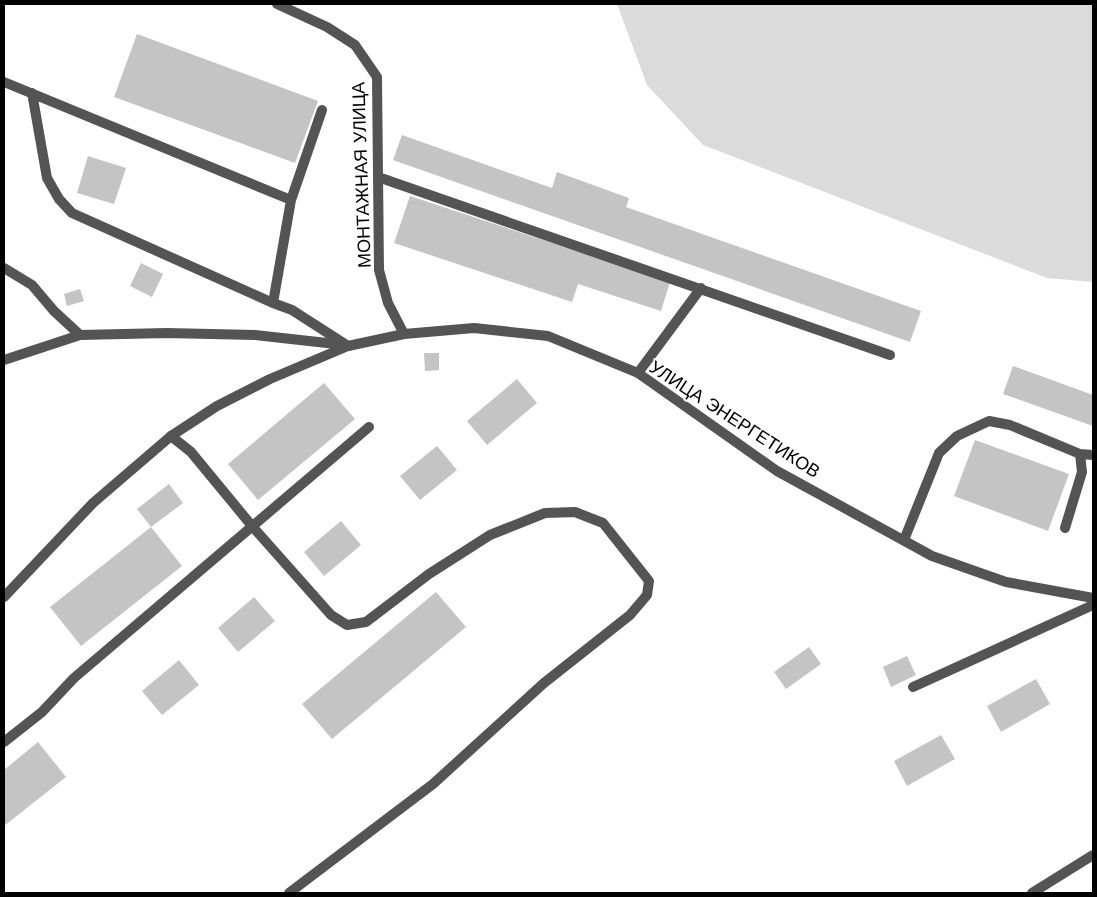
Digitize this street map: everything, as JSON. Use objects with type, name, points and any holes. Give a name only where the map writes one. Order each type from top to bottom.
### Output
[{"type":"street","name":"МОНТАЖНАЯ УЛИЦА","points":[[277,4],[327,27],[355,46],[376,77],[379,270],[388,303],[404,334]]},
{"type":"street","points":[[4,82],[291,200]]},
{"type":"street","points":[[32,93],[47,178],[58,199],[72,213],[273,304],[292,310],[348,346]]},
{"type":"street","points":[[273,304],[291,200],[322,110]]},
{"type":"street","points":[[378,177],[890,354]]},
{"type":"street","points":[[4,268],[32,286],[54,311],[80,335]]},
{"type":"street","points":[[638,373],[701,288]]},
{"type":"street","name":"УЛИЦА ЭНЕРГЕТИКОВ","points":[[348,346],[404,334],[474,328],[548,336],[638,373],[778,471],[932,556],[1006,582],[1093,598]]},
{"type":"street","points":[[4,360],[80,335],[167,333],[255,335],[348,346]]},
{"type":"street","points":[[4,598],[93,503],[171,436],[217,406],[270,380],[348,346]]},
{"type":"street","points":[[904,540],[938,453],[957,436],[989,421],[1010,425],[1080,454],[1093,455]]},
{"type":"street","points":[[4,742],[42,712],[74,678],[368,428]]},
{"type":"street","points":[[171,436],[191,452],[252,526],[331,615],[347,625],[366,622],[429,574],[490,535],[545,513],[575,512],[603,524],[649,581],[647,595],[630,615],[544,683],[433,784],[289,893]]},
{"type":"street","points":[[1065,528],[1082,472],[1080,454]]},
{"type":"street","points":[[913,687],[1093,605]]},
{"type":"street","points":[[1032,893],[1093,855]]},
{"type":"shaded area","points":[[617,4],[1093,4],[1093,282],[1047,278],[703,145],[647,85]]},
{"type":"building","points":[[137,34],[318,101],[295,163],[114,97]]},
{"type":"building","points":[[402,135],[552,188],[557,172],[629,198],[626,207],[921,311],[910,342],[393,160]]},
{"type":"building","points":[[88,156],[126,168],[114,204],[77,193]]},
{"type":"building","points":[[410,196],[670,282],[661,311],[578,284],[572,302],[394,243]]},
{"type":"building","points":[[141,263],[163,274],[152,297],[130,286]]},
{"type":"building","points":[[80,289],[84,301],[67,306],[64,294]]},
{"type":"building","points":[[424,353],[439,353],[439,370],[425,371]]},
{"type":"building","points":[[1013,366],[1093,395],[1093,426],[1003,394]]},
{"type":"building","points":[[517,379],[537,403],[487,445],[467,421]]},
{"type":"building","points":[[324,383],[355,419],[258,500],[228,464]]},
{"type":"building","points":[[975,440],[1069,474],[1048,531],[954,496]]},
{"type":"building","points":[[437,446],[457,470],[420,500],[400,476]]},
{"type":"building","points":[[169,484],[183,503],[151,527],[137,509]]},
{"type":"building","points":[[341,521],[361,545],[324,576],[304,552]]},
{"type":"building","points":[[151,527],[182,566],[81,646],[50,607]]},
{"type":"building","points":[[436,592],[466,627],[332,739],[302,704]]},
{"type":"building","points":[[254,597],[275,621],[238,652],[218,628]]},
{"type":"building","points":[[809,647],[821,664],[786,689],[774,672]]},
{"type":"building","points":[[907,656],[916,675],[891,687],[883,667]]},
{"type":"building","points":[[179,660],[199,685],[162,715],[142,691]]},
{"type":"building","points":[[1036,679],[1050,704],[1001,732],[987,706]]},
{"type":"building","points":[[941,735],[955,759],[907,786],[894,761]]},
{"type":"building","points":[[38,742],[66,777],[4,826],[4,770]]}]
